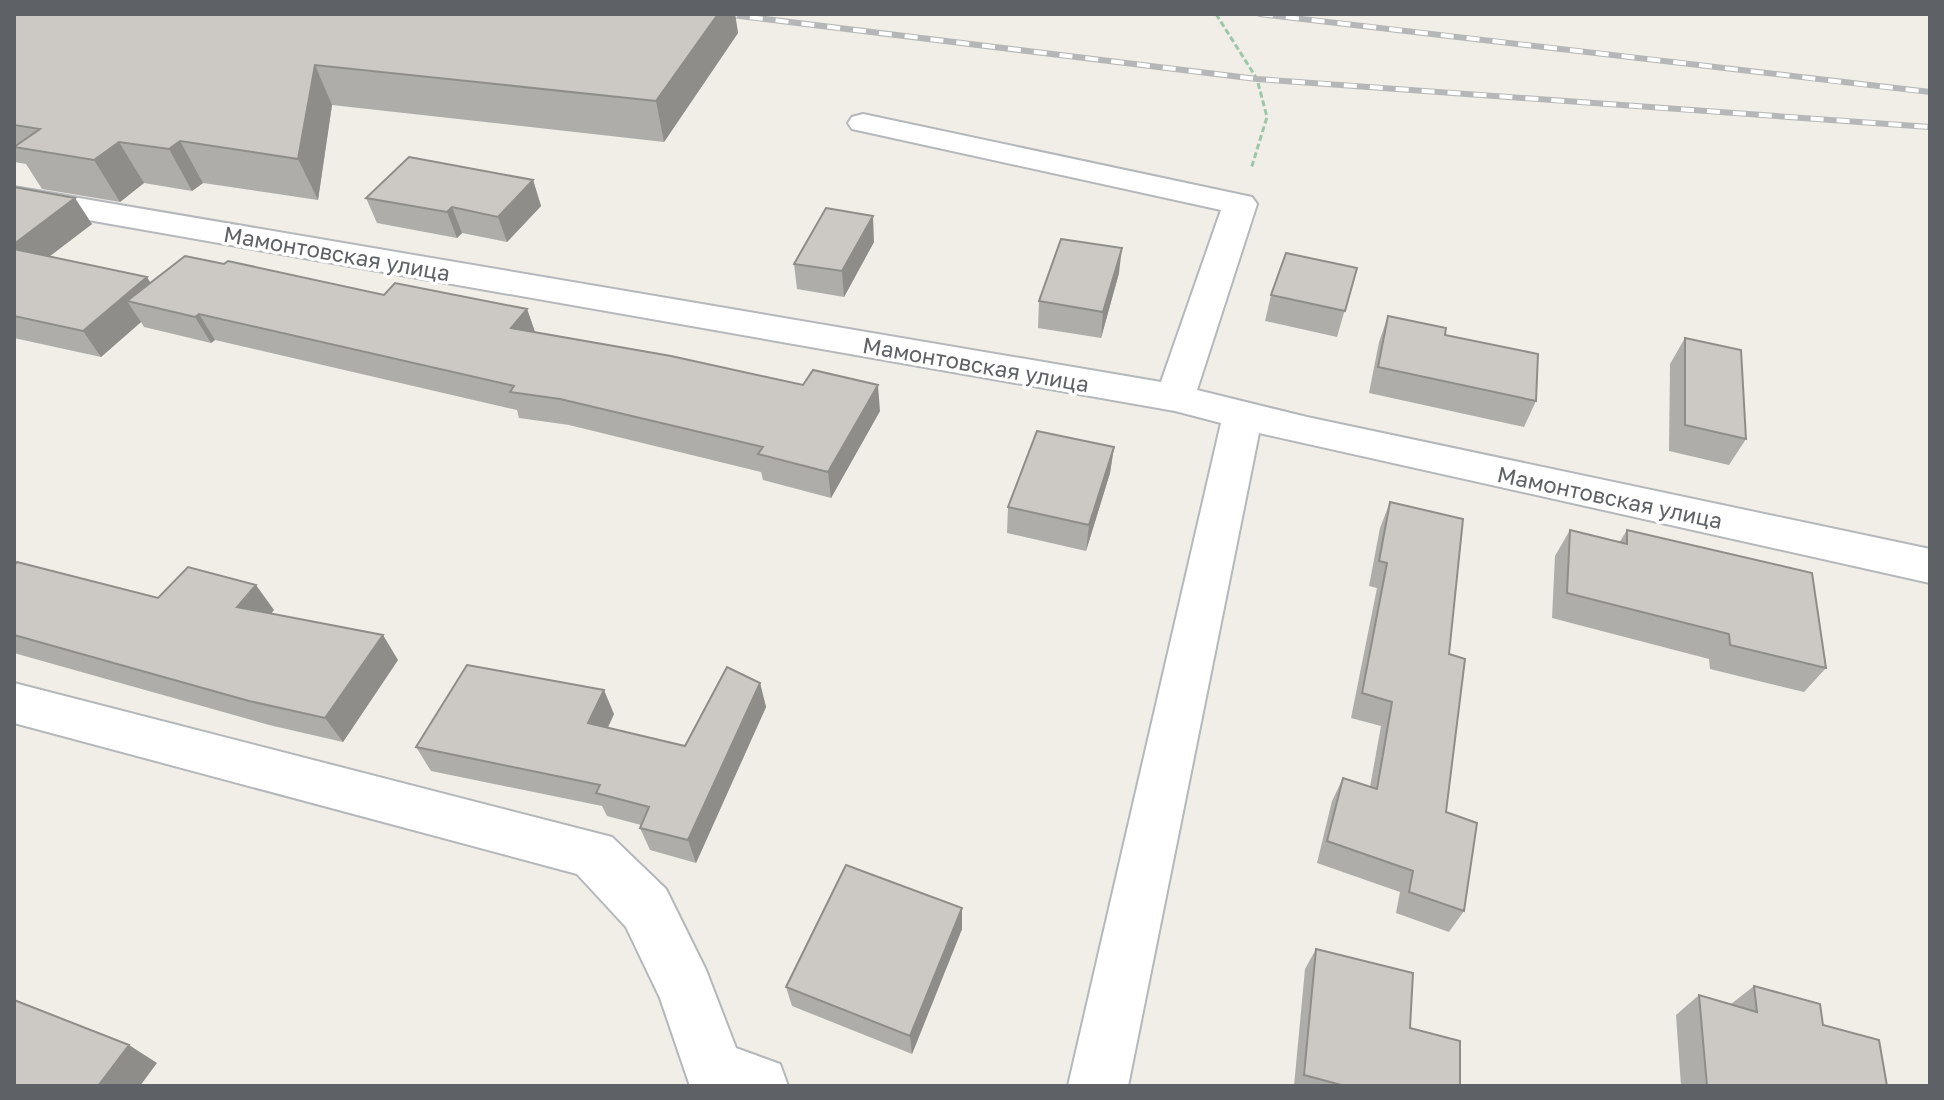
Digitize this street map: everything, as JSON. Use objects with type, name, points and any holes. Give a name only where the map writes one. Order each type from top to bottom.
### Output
[{"type":"street","points":[[863,123],[1240,204],[1175,398]]},
{"type":"street","name":"Мамонтовская улица","points":[[14,197],[1175,398],[1242,416],[1930,566]]},
{"type":"street","points":[[1098,1086],[1242,416]]},
{"type":"street","points":[[14,703],[593,854],[646,908],[686,990],[714,1070],[758,1086]]},
{"type":"path","points":[[1216,14],[1257,79],[1267,117],[1240,204]]},
{"type":"building","points":[[14,14],[718,14],[656,101],[315,65],[298,159],[180,141],[169,149],[119,142],[94,160],[14,147],[40,129],[14,125]]},
{"type":"building","points":[[409,157],[533,180],[498,217],[452,207],[447,212],[366,198]]},
{"type":"building","points":[[14,187],[75,198],[14,244]]},
{"type":"building","points":[[826,208],[873,216],[842,271],[794,264]]},
{"type":"building","points":[[1061,239],[1122,248],[1103,312],[1039,301]]},
{"type":"building","points":[[14,249],[147,277],[83,331],[14,316]]},
{"type":"building","points":[[1286,253],[1357,268],[1345,311],[1271,295]]},
{"type":"building","points":[[185,256],[224,264],[228,261],[384,295],[395,283],[527,309],[511,328],[671,356],[803,385],[813,370],[878,385],[828,472],[758,454],[763,447],[560,399],[510,392],[514,386],[199,314],[195,317],[127,301]]},
{"type":"building","points":[[1388,316],[1446,328],[1445,335],[1538,354],[1536,401],[1378,367]]},
{"type":"building","points":[[1685,338],[1741,350],[1746,439],[1685,425]]},
{"type":"building","points":[[1037,431],[1114,447],[1089,525],[1008,507]]},
{"type":"building","points":[[1390,502],[1463,519],[1449,654],[1465,659],[1446,812],[1477,823],[1464,911],[1409,892],[1413,871],[1327,841],[1343,778],[1377,789],[1392,702],[1362,693],[1387,563],[1379,561]]},
{"type":"building","points":[[1570,530],[1627,544],[1627,530],[1812,573],[1826,668],[1730,645],[1729,634],[1567,593]]},
{"type":"building","points":[[17,562],[158,598],[188,567],[256,585],[237,607],[383,635],[325,718],[249,701],[14,635],[14,565]]},
{"type":"building","points":[[467,665],[604,690],[588,723],[685,746],[727,667],[760,683],[688,840],[640,828],[649,807],[596,793],[600,785],[416,747]]},
{"type":"building","points":[[846,865],[962,908],[910,1036],[786,987]]},
{"type":"building","points":[[1316,949],[1413,973],[1410,1028],[1460,1041],[1460,1086],[1345,1086],[1304,1075]]},
{"type":"building","points":[[1754,986],[1820,1004],[1823,1025],[1879,1040],[1887,1086],[1707,1086],[1699,995],[1757,1012]]},
{"type":"building","points":[[14,1000],[129,1045],[98,1086],[14,1086]]},
{"type":"railway","points":[[724,14],[1257,79],[1930,127]]},
{"type":"railway","points":[[1260,14],[1930,92]]}]
